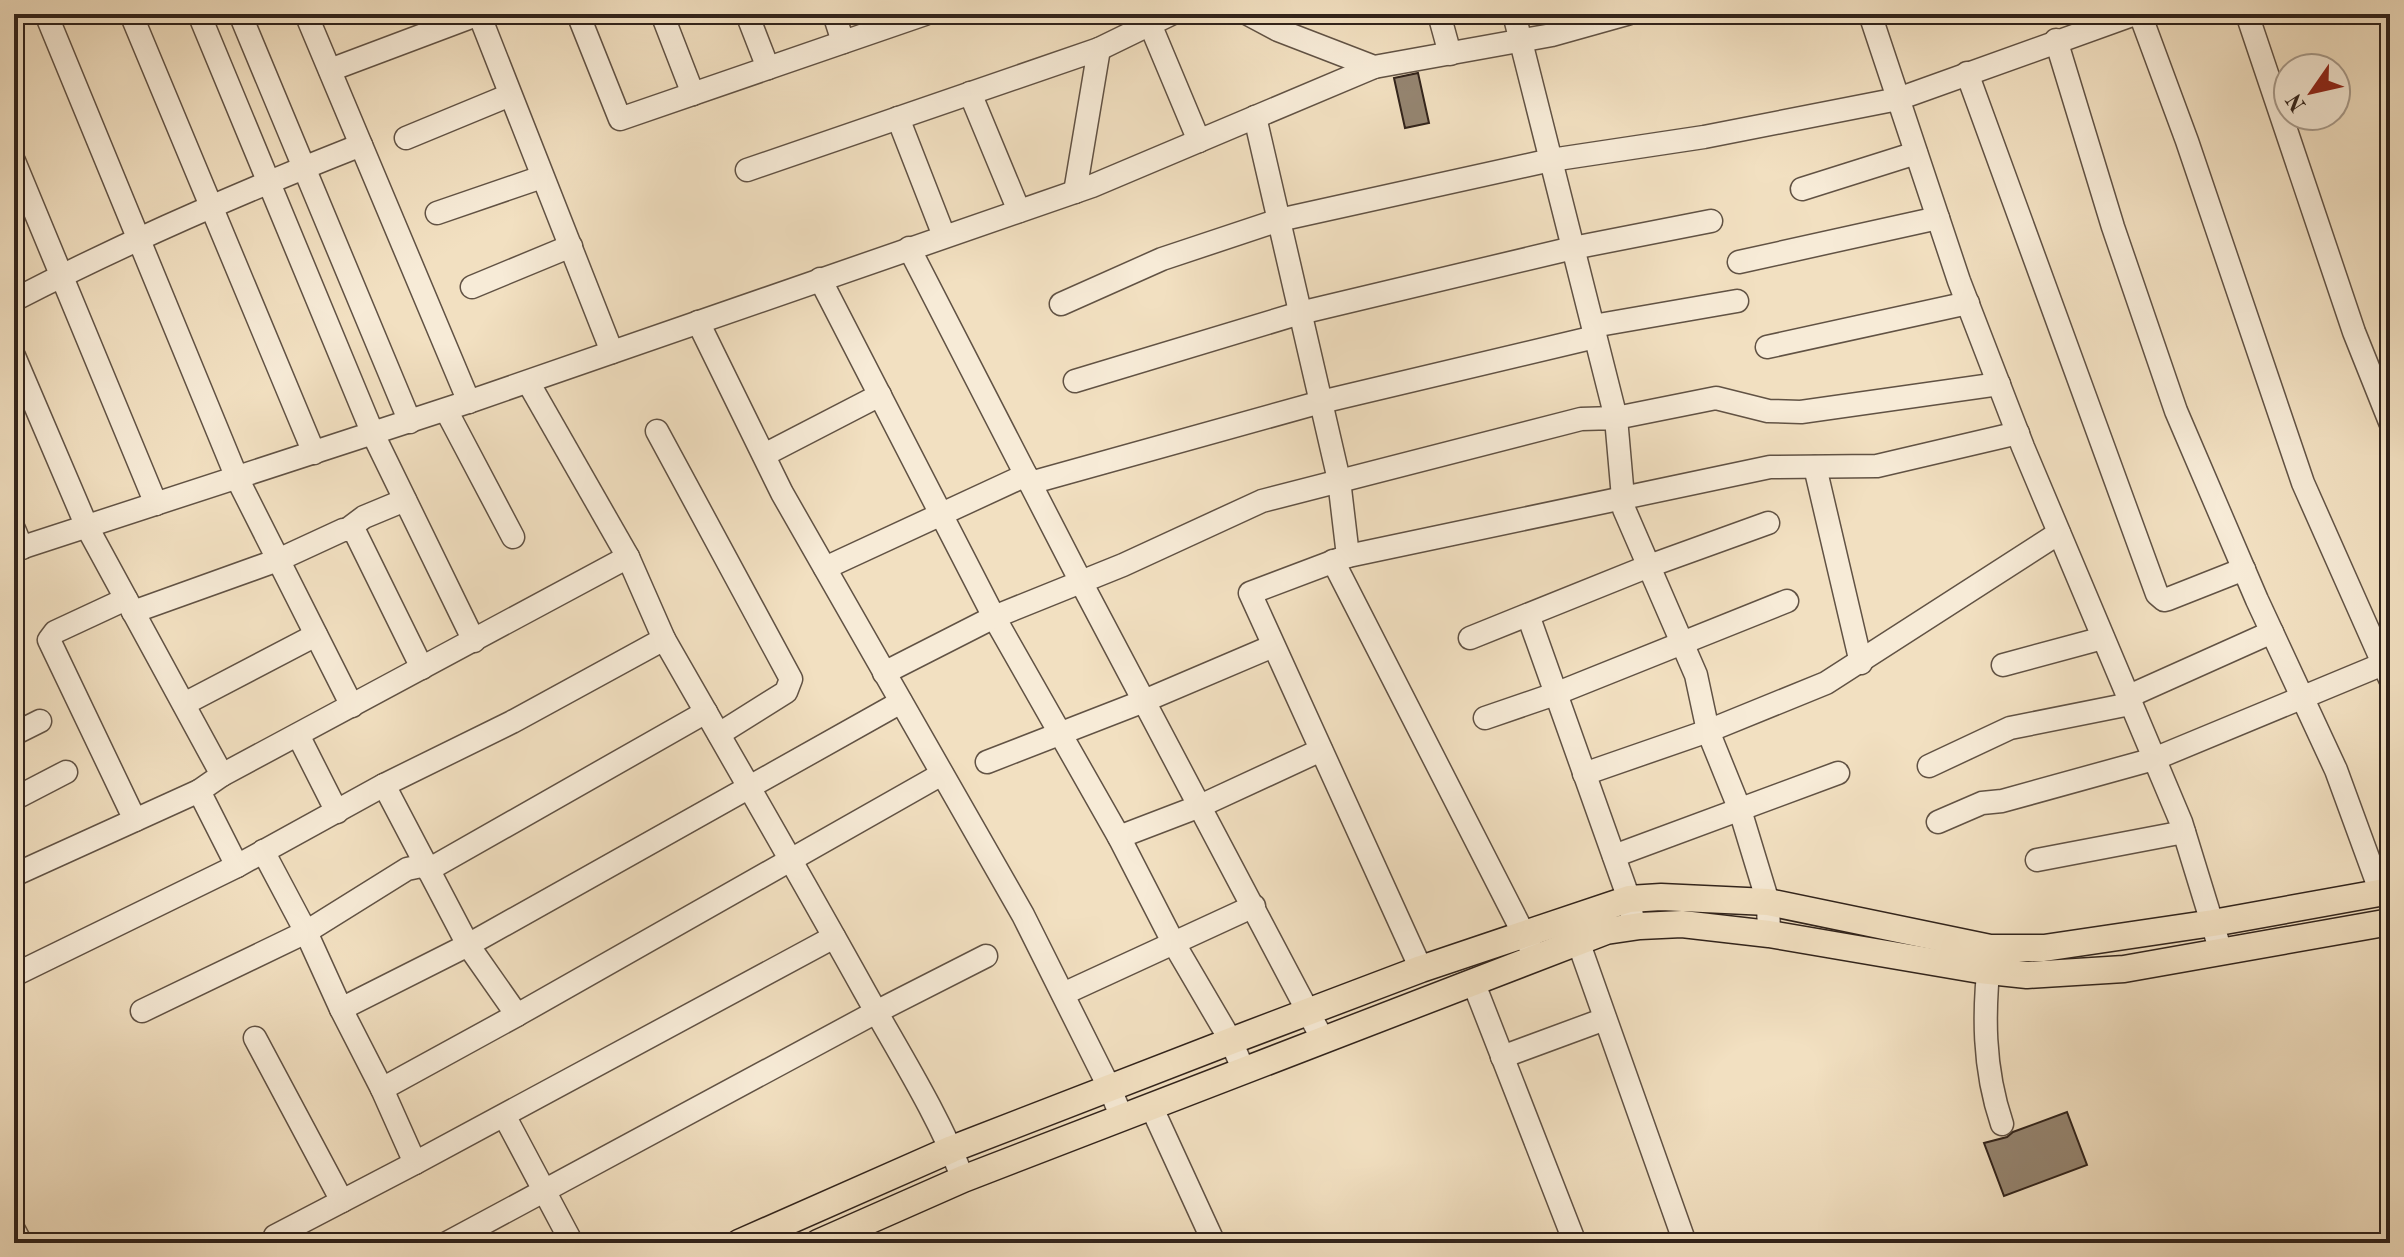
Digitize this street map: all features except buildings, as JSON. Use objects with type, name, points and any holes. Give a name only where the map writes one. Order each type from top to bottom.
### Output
[{"type":"main road","points":[[739,1243],[952,1149],[1421,969],[1530,947],[1579,944],[1606,931],[1682,924],[1989,960],[2044,948],[2213,923],[2386,892]]},
{"type":"main road","points":[[818,1243],[963,1179],[1474,984],[1530,947],[1629,899],[1661,897],[1768,902],[1989,960],[2027,975],[2124,969],[2390,922]]},
{"type":"main road","points":[[1395,979],[1407,1008]]},
{"type":"main road","points":[[855,1190],[869,1220]]},
{"type":"street","points":[[46,14],[237,478],[352,706]]},
{"type":"street","points":[[131,14],[314,453]]},
{"type":"street","points":[[199,14],[373,434],[474,641]]},
{"type":"street","points":[[240,14],[410,422]]},
{"type":"street","points":[[306,14],[469,402]]},
{"type":"street","points":[[330,70],[479,14],[612,352]]},
{"type":"street","points":[[578,14],[620,119],[925,14]]},
{"type":"street","points":[[662,14],[693,94]]},
{"type":"street","points":[[747,14],[768,68]]},
{"type":"street","points":[[834,14],[843,42]]},
{"type":"street","points":[[747,170],[1099,49],[1171,14]]},
{"type":"street","points":[[1248,14],[1276,22],[1374,67]]},
{"type":"street","points":[[1439,14],[1450,54]]},
{"type":"street","points":[[1514,14],[1616,418],[1624,509],[1696,675],[1708,731],[1740,810],[1768,902],[1769,934]]},
{"type":"street","points":[[17,542],[87,527],[410,422],[1075,192],[1374,67],[1521,41],[1580,20],[1627,14]]},
{"type":"street","points":[[1870,14],[1968,303],[2018,433],[2184,832],[2221,952]]},
{"type":"street","points":[[1061,304],[1162,259],[1279,220],[1551,160],[1704,137],[1898,99],[2056,40],[2138,14],[2187,141],[2303,483],[2387,672],[2302,696],[2154,759],[2002,801],[1982,803],[1938,822]]},
{"type":"street","points":[[2247,14],[2354,332],[2390,422]]},
{"type":"street","points":[[1150,24],[1199,141]]},
{"type":"street","points":[[2056,40],[2113,227],[2176,411],[2336,770],[2386,892]]},
{"type":"street","points":[[1075,192],[1099,49]]},
{"type":"street","points":[[1967,73],[2157,594],[2164,600],[2168,599],[2244,569]]},
{"type":"street","points":[[970,93],[1019,211]]},
{"type":"street","points":[[406,138],[510,95]]},
{"type":"street","points":[[1255,117],[1339,480],[1340,558],[1530,947]]},
{"type":"street","points":[[898,118],[944,236]]},
{"type":"street","points":[[14,300],[60,276],[269,182],[361,145]]},
{"type":"street","points":[[1802,189],[1916,153]]},
{"type":"street","points":[[14,161],[156,504]]},
{"type":"street","points":[[437,213],[542,177]]},
{"type":"street","points":[[1739,262],[1938,218]]},
{"type":"street","points":[[1075,381],[1300,313],[1573,248],[1711,221]]},
{"type":"street","points":[[472,287],[571,246]]},
{"type":"street","points":[[909,248],[1323,1040]]},
{"type":"street","points":[[820,279],[994,617],[1119,837],[1173,942],[1231,1041],[1244,1071]]},
{"type":"street","points":[[825,568],[941,513],[1028,479],[1594,332],[1737,301]]},
{"type":"street","points":[[1767,347],[1968,303]]},
{"type":"street","points":[[698,322],[825,568],[1023,915],[1122,1118]]},
{"type":"street","points":[[14,356],[87,527],[222,775]]},
{"type":"street","points":[[528,382],[628,557],[664,639],[952,1149],[963,1179]]},
{"type":"street","points":[[884,673],[994,617],[1081,582],[1262,501],[1339,480],[1581,419],[1616,418],[1716,398],[1768,411],[1801,412],[1999,384]]},
{"type":"street","points":[[764,455],[880,395]]},
{"type":"street","points":[[446,410],[513,537]]},
{"type":"street","points":[[657,431],[791,679],[786,692],[719,734]]},
{"type":"street","points":[[1421,969],[1250,593],[1340,558],[1770,467],[1877,466],[2018,433]]},
{"type":"street","points":[[1815,467],[1861,663]]},
{"type":"street","points":[[135,820],[49,640],[55,632],[130,605],[278,560],[405,500]]},
{"type":"street","points":[[1470,638],[1649,566],[1768,523]]},
{"type":"street","points":[[348,529],[358,535],[422,668]]},
{"type":"street","points":[[1584,774],[1708,731],[1826,683],[2059,533]]},
{"type":"street","points":[[14,875],[199,791],[222,775],[628,557]]},
{"type":"street","points":[[1485,718],[1555,694],[1787,601]]},
{"type":"street","points":[[1528,615],[1629,899],[1634,927]]},
{"type":"street","points":[[1929,766],[2010,728],[2129,700],[2272,632]]},
{"type":"street","points":[[184,704],[316,635]]},
{"type":"street","points":[[2003,665],[2103,638]]},
{"type":"street","points":[[14,975],[237,866],[384,785],[512,722],[664,639]]},
{"type":"street","points":[[987,762],[1144,701],[1273,646]]},
{"type":"street","points":[[341,1009],[468,945],[901,702]]},
{"type":"street","points":[[142,1011],[306,932],[407,869],[427,868],[706,712]]},
{"type":"street","points":[[14,734],[40,721]]},
{"type":"street","points":[[298,735],[337,812]]},
{"type":"street","points":[[1119,837],[1200,806],[1321,750]]},
{"type":"street","points":[[14,799],[66,772]]},
{"type":"street","points":[[1614,856],[1838,773]]},
{"type":"street","points":[[382,1089],[942,774]]},
{"type":"street","points":[[384,785],[468,945],[517,1015]]},
{"type":"street","points":[[199,791],[237,866]]},
{"type":"street","points":[[2037,860],[2184,832]]},
{"type":"street","points":[[263,851],[306,932],[415,1163]]},
{"type":"street","points":[[1063,994],[1254,906]]},
{"type":"street","points":[[275,1236],[505,1117],[834,937]]},
{"type":"street","points":[[1579,944],[1685,1243]]},
{"type":"street","points":[[447,1243],[986,956]]},
{"type":"street","points":[[1989,960],[1984,1006],[1987,1072],[2002,1124]]},
{"type":"street","points":[[1474,984],[1575,1243]]},
{"type":"street","points":[[1502,1057],[1605,1019]]},
{"type":"street","points":[[255,1038],[342,1201]]},
{"type":"street","points":[[1151,1106],[1214,1243]]},
{"type":"street","points":[[505,1117],[572,1243]]},
{"type":"street","points":[[14,1230],[21,1243]]}]
